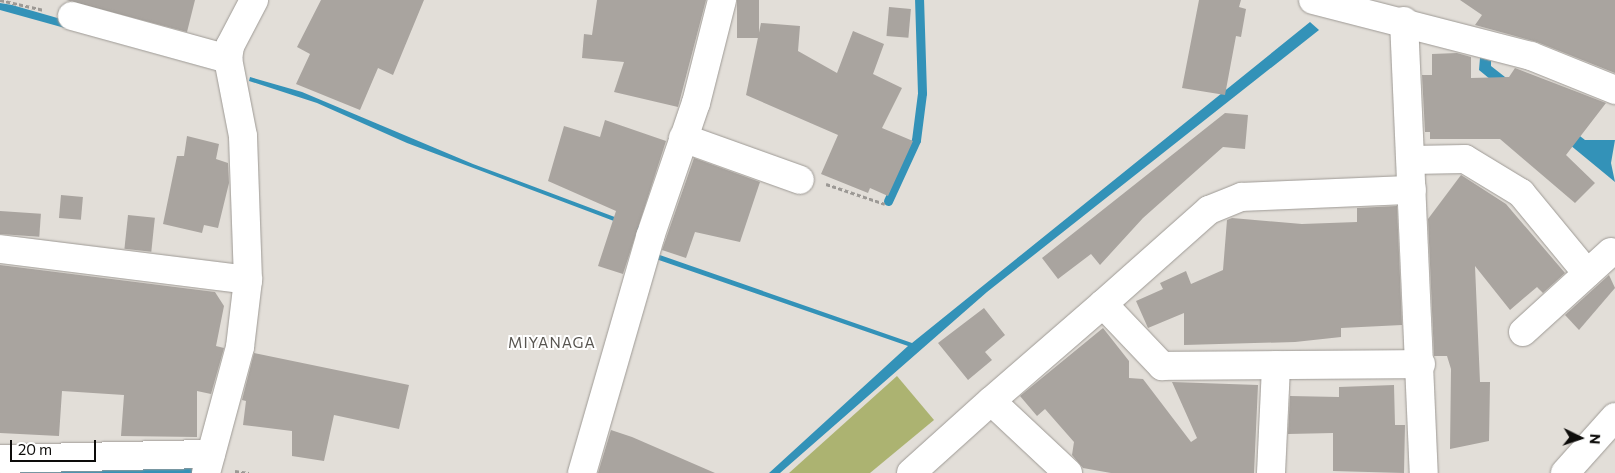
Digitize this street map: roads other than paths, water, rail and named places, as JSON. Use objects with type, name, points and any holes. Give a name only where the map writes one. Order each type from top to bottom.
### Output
[{"type":"street","points":[[0,459],[209,463],[240,347],[248,280],[244,136],[228,59],[230,46],[254,0]]},
{"type":"street","points":[[582,473],[683,138],[722,0]]},
{"type":"street","points":[[1322,1],[1404,21],[1531,56],[1615,90]]},
{"type":"street","points":[[72,16],[228,59]]},
{"type":"street","points":[[1404,21],[1421,364],[1424,473]]},
{"type":"street","points":[[683,138],[800,180]]},
{"type":"street","points":[[1411,160],[1465,159],[1521,193],[1587,273]]},
{"type":"street","points":[[911,473],[1209,210],[1242,197],[1412,190]]},
{"type":"street","points":[[0,249],[248,280]]},
{"type":"street","points":[[1523,332],[1611,252]]},
{"type":"street","points":[[1103,304],[1162,366],[1421,364]]},
{"type":"street","points":[[1271,473],[1276,365]]},
{"type":"street","points":[[991,401],[1068,473]]},
{"type":"street","points":[[1564,473],[1615,417]]},
{"type":"water","points":[[0,3],[218,64],[216,70],[0,10]]},
{"type":"water","points":[[1310,22],[1319,30],[987,292],[780,473],[769,473],[908,346],[653,258],[654,253],[912,343]]},
{"type":"water","points":[[1480,58],[1491,61],[1491,66],[1585,140],[1615,140],[1611,163],[1615,182],[1479,70]]},
{"type":"water","points":[[250,77],[302,92],[473,164],[644,228],[643,232],[407,143],[317,103],[249,81]]},
{"type":"water","points":[[174,464],[219,473],[0,473],[0,469]]},
{"type":"waterway","points":[[888,201],[916,140],[922,93],[919,0]]},
{"type":"district","name":"MIYANAGA","points":[[552,343]]}]
